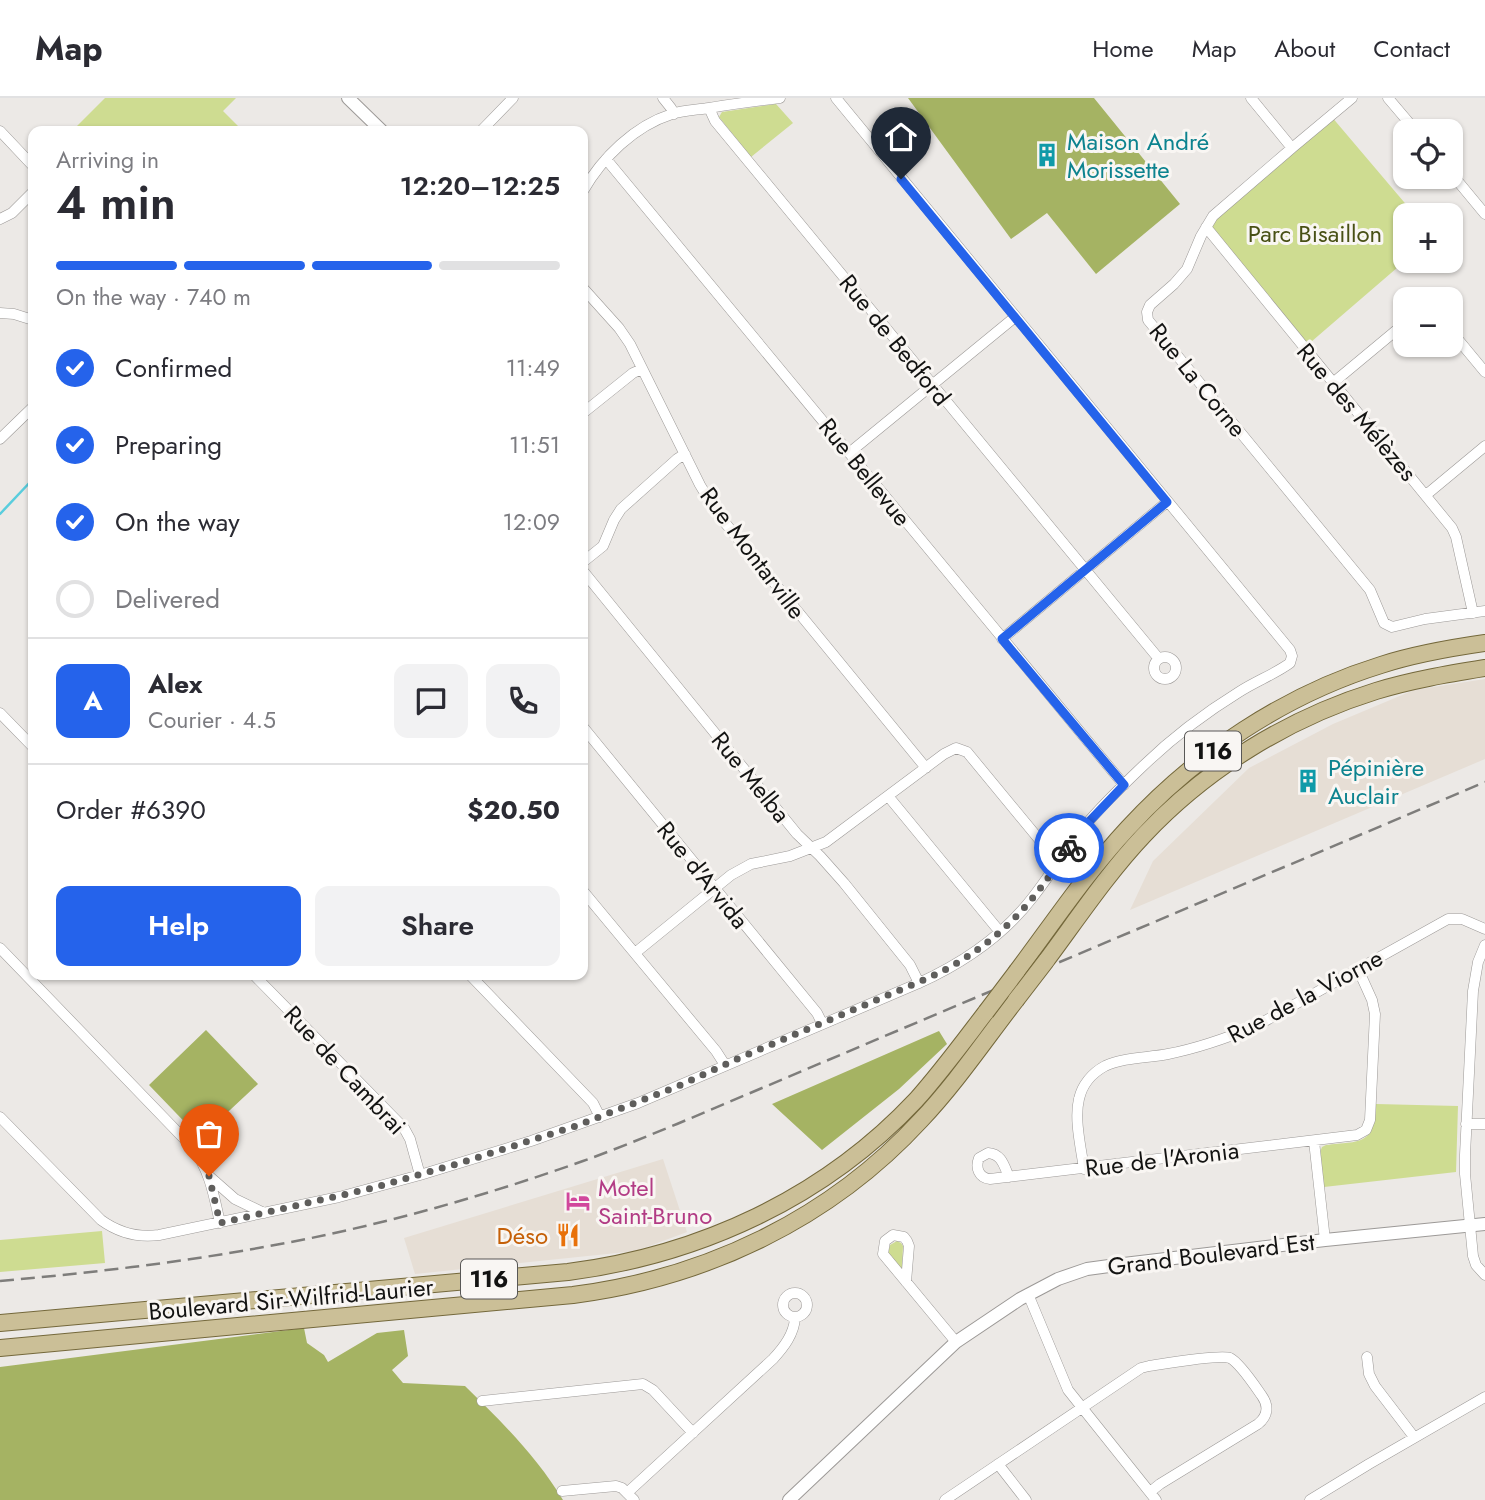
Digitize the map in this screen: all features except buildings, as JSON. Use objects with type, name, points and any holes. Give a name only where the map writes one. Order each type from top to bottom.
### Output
[{"type":"main road","name":"Boulevard Sir-Wilfrid-Laurier","points":[[0,1324],[568,1272],[627,1262],[688,1246],[735,1228],[783,1204],[820,1181],[897,1119],[921,1094],[1127,829],[1178,779],[1219,747],[1281,708],[1346,677],[1421,654],[1485,643]]},
{"type":"main road","name":"Boulevard Sir-Wilfrid-Laurier","points":[[0,1348],[560,1296],[627,1286],[689,1270],[726,1256],[813,1211],[885,1156],[929,1112],[1116,867],[1144,835],[1193,790],[1228,763],[1284,729],[1355,698],[1427,678],[1485,668]]},
{"type":"street","points":[[486,126],[513,98]]},
{"type":"street","points":[[663,98],[674,114]]},
{"type":"street","points":[[588,184],[606,159],[654,122],[674,114],[780,98]]},
{"type":"street","points":[[0,1117],[97,1216],[115,1229],[131,1235],[148,1236],[339,1197],[519,1145],[600,1117],[681,1085],[953,965],[1000,932],[1029,902],[1083,828],[1158,752],[1195,721],[1244,688],[1290,663],[1290,650],[836,98]]},
{"type":"street","points":[[1251,98],[1292,148]]},
{"type":"street","name":"Rue La Corne","points":[[1352,98],[1213,216],[1187,268],[1174,284],[1150,305],[1148,320],[1370,590],[1385,624],[1394,626],[1473,613]]},
{"type":"street","points":[[1388,98],[1406,119]]},
{"type":"street","points":[[354,100],[377,126]]},
{"type":"street","name":"Rue de Bedford","points":[[709,108],[715,121],[1159,659]]},
{"type":"street","points":[[0,131],[28,161]]},
{"type":"street","name":"Rue Bellevue","points":[[606,159],[1124,785]]},
{"type":"street","points":[[1463,187],[1485,214]]},
{"type":"street","points":[[0,219],[12,213],[28,197]]},
{"type":"street","name":"Rue des Mélèzes","points":[[1206,227],[1450,525],[1455,534],[1473,613]]},
{"type":"street","name":"Rue Montarville","points":[[588,294],[623,333],[706,495],[722,520],[926,768]]},
{"type":"street","points":[[0,313],[28,318]]},
{"type":"street","points":[[849,453],[1015,317]]},
{"type":"street","points":[[1334,382],[1393,333]]},
{"type":"street","points":[[1463,345],[1485,372]]},
{"type":"street","points":[[588,409],[633,373],[642,369]]},
{"type":"street","points":[[0,439],[28,412]]},
{"type":"street","points":[[1426,495],[1485,446]]},
{"type":"street","points":[[588,557],[604,543],[621,509],[685,454]]},
{"type":"street","points":[[1002,639],[1167,502]]},
{"type":"street","name":"Rue Melba","points":[[588,577],[794,831],[844,883],[910,965],[919,982]]},
{"type":"street","points":[[1473,613],[1485,611]]},
{"type":"street","points":[[0,713],[28,742]]},
{"type":"street","name":"Rue d'Arvida","points":[[588,733],[817,1013],[822,1023]]},
{"type":"street","points":[[635,953],[713,887],[737,871],[751,864],[790,856],[826,842],[951,750],[958,748],[965,750],[1059,861]]},
{"type":"street","points":[[888,796],[1000,932]]},
{"type":"street","points":[[588,897],[725,1065]]},
{"type":"street","name":"Rue de la Viorne","points":[[1084,1169],[1078,1102],[1085,1084],[1099,1070],[1117,1062],[1191,1049],[1237,1034],[1272,1018],[1450,918],[1462,919],[1485,929]]},
{"type":"street","points":[[1485,945],[1478,962],[1473,990],[1465,1166],[1474,1259],[1485,1275]]},
{"type":"street","points":[[0,948],[28,977]]},
{"type":"street","name":"Rue de l'Aronia","points":[[1009,1177],[1314,1141],[1359,1134],[1366,1130],[1370,1123],[1375,1011],[1358,969]]},
{"type":"street","points":[[31,980],[188,1142],[209,1176],[220,1223]]},
{"type":"street","name":"Rue de Cambrai","points":[[259,980],[404,1128],[410,1139],[420,1175]]},
{"type":"street","points":[[475,980],[593,1103],[600,1117]]},
{"type":"street","points":[[1466,1124],[1485,1124]]},
{"type":"street","points":[[1314,1141],[1325,1240]]},
{"type":"street","points":[[209,1176],[235,1199],[265,1213]]},
{"type":"street","name":"Grand Boulevard Est","points":[[789,1500],[956,1342],[1028,1294],[1067,1276],[1100,1267],[1485,1224]]},
{"type":"street","points":[[906,1282],[956,1342]]},
{"type":"street","points":[[945,1500],[998,1464],[1082,1408],[1138,1370],[1146,1366],[1223,1357],[1231,1359],[1238,1364],[1265,1401],[1265,1418],[1160,1484],[1153,1496],[1082,1408],[1062,1379],[1028,1294]]},
{"type":"street","points":[[562,1491],[616,1486],[631,1497],[693,1433],[773,1359],[792,1334],[795,1318]]},
{"type":"street","points":[[1367,1357],[1369,1374],[1375,1387],[1414,1437]]},
{"type":"street","points":[[482,1401],[643,1384],[651,1388],[693,1433]]},
{"type":"street","points":[[1310,1500],[1485,1397]]},
{"type":"street","points":[[998,1464],[1026,1500]]},
{"type":"shaded area","points":[[1485,679],[1485,759],[1130,910],[1153,861],[1249,768],[1333,724],[1414,690]]},
{"type":"shaded area","points":[[663,1159],[687,1232],[636,1251],[415,1274],[404,1238]]},
{"type":"green space","points":[[105,98],[236,98],[223,111],[238,126],[77,126]]},
{"type":"green space","points":[[908,98],[1094,98],[1180,204],[1096,274],[1047,213],[1011,239]]},
{"type":"green space","points":[[776,104],[793,123],[751,157],[719,117],[722,112]]},
{"type":"green space","name":"Parc Bisaillon","points":[[1331,116],[1405,203],[1393,203],[1393,271],[1304,348],[1206,227]]},
{"type":"green space","points":[[206,1030],[258,1084],[200,1138],[149,1085]]},
{"type":"green space","points":[[939,1031],[947,1044],[899,1089],[822,1150],[772,1104]]},
{"type":"green space","points":[[1376,1104],[1458,1106],[1456,1172],[1324,1187],[1320,1152],[1322,1147],[1363,1139],[1372,1128]]},
{"type":"green space","points":[[102,1231],[105,1263],[0,1272],[0,1240]]},
{"type":"green space","points":[[897,1241],[903,1246],[900,1270],[888,1253],[890,1245]]},
{"type":"green space","points":[[304,1328],[307,1343],[324,1355],[328,1362],[377,1333],[404,1330],[408,1356],[392,1370],[403,1383],[465,1386],[530,1454],[563,1500],[0,1500],[0,1367]]},
{"type":"waterway","points":[[0,514],[28,484]]},
{"type":"railway","points":[[0,1281],[165,1263],[304,1239],[425,1211],[544,1175],[677,1124],[1485,782]]},
{"type":"way so far","points":[[209,1176],[220,1223],[339,1197],[412,1177],[531,1141],[620,1110],[936,975],[984,945],[1016,917],[1069,848]]},
{"type":"place","name":"Maison André Morissette","points":[[1047,155]]},
{"type":"place","name":"Pépinière Auclair","points":[[1308,781]]},
{"type":"place","name":"Motel Saint-Bruno","points":[[578,1201]]},
{"type":"place","name":"Déso","points":[[568,1235]]},
{"type":"route","points":[[901,179],[1167,502],[1002,639],[1124,785],[1083,828],[1069,848]]}]
